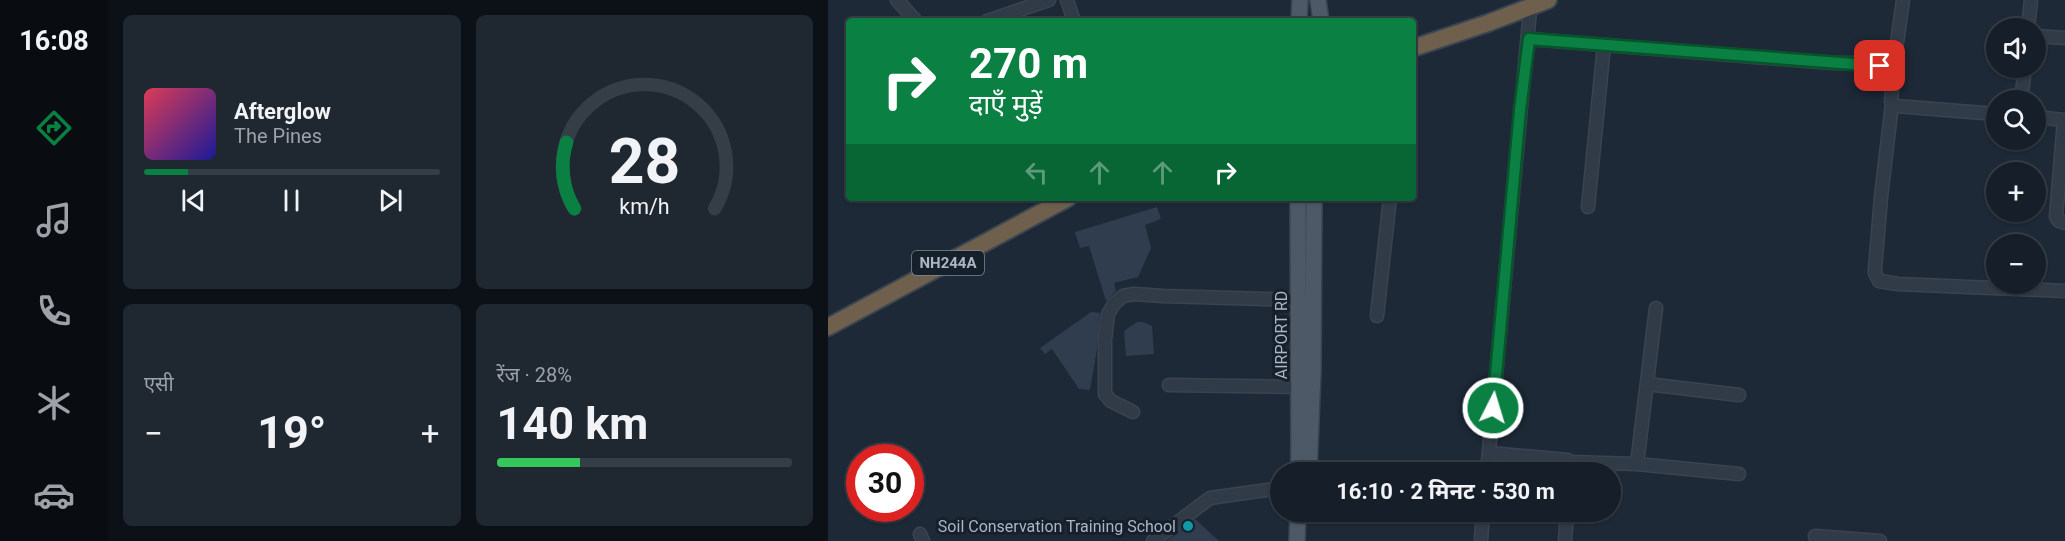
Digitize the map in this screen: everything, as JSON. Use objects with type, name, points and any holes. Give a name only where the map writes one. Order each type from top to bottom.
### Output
[{"type":"highway","points":[[1416,47],[1488,23],[1531,3],[1548,0]]},
{"type":"highway","name":"NH244A","points":[[828,327],[1062,201]]},
{"type":"main road","points":[[1299,18],[1300,0]]},
{"type":"main road","points":[[1318,0],[1321,18]]},
{"type":"main road","name":"AIRPORT RD","points":[[1298,201],[1299,462]]},
{"type":"main road","points":[[1309,462],[1313,370],[1314,201]]},
{"type":"main road","points":[[1297,541],[1298,522]]},
{"type":"main road","points":[[1307,541],[1308,522]]},
{"type":"street","points":[[897,0],[913,18]]},
{"type":"street","points":[[994,18],[1032,3],[1049,0]]},
{"type":"street","points":[[1067,0],[1073,18]]},
{"type":"street","points":[[1884,69],[1896,50],[1903,0]]},
{"type":"street","points":[[2029,18],[2031,0]]},
{"type":"street","points":[[1488,462],[1531,3]]},
{"type":"street","points":[[2046,37],[2065,38]]},
{"type":"street","points":[[1529,39],[1873,65],[1884,69],[1892,80],[1892,104],[1875,269],[1879,280],[1898,284],[2065,291]]},
{"type":"street","points":[[1588,207],[1604,45]]},
{"type":"street","points":[[1892,104],[1986,113]]},
{"type":"street","points":[[2046,118],[2065,120],[2055,217],[2065,223]]},
{"type":"street","points":[[1377,316],[1390,201]]},
{"type":"street","points":[[1133,412],[1111,401],[1105,394],[1105,340],[1108,314],[1114,304],[1124,297],[1134,294],[1299,300]]},
{"type":"street","points":[[1637,464],[1656,308]]},
{"type":"street","points":[[1647,384],[1739,395]]},
{"type":"street","points":[[1169,385],[1299,387]]},
{"type":"street","points":[[1489,453],[1541,462]]},
{"type":"street","points":[[1621,465],[1637,464],[1739,474]]},
{"type":"street","points":[[1154,541],[1210,498],[1270,490]]},
{"type":"street","points":[[1480,541],[1482,522]]},
{"type":"street","points":[[1565,541],[1566,522]]},
{"type":"street","points":[[1815,536],[1880,541]]},
{"type":"building","points":[[1157,207],[1161,219],[1145,225],[1151,248],[1138,277],[1114,283],[1116,291],[1106,301],[1089,246],[1080,248],[1075,232]]},
{"type":"building","points":[[1091,312],[1100,313],[1090,390],[1079,389],[1052,349],[1045,354],[1040,348]]},
{"type":"building","points":[[1137,322],[1152,326],[1154,354],[1126,356],[1124,331]]},
{"type":"building","name":"Soil Conservation Training School","points":[[1195,519],[1219,541],[1167,541]]},
{"type":"place","name":"Soil Conservation Training School","points":[[1188,526]]},
{"type":"route","points":[[1493,408],[1520,110],[1529,39],[1880,66]]}]
